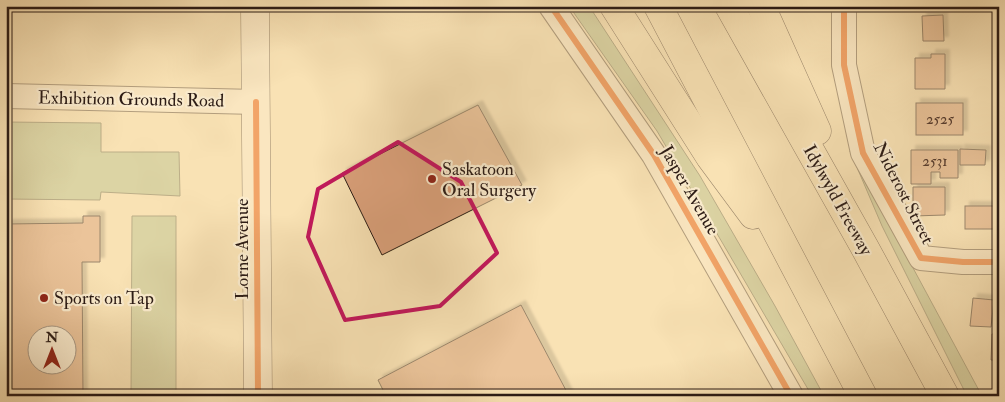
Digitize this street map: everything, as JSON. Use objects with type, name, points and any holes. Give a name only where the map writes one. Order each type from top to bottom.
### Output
[{"type":"highway","points":[[614,6],[710,157],[806,288]]},
{"type":"highway","points":[[658,6],[863,396]]},
{"type":"highway","name":"Idylwyld Freeway","points":[[729,6],[865,248],[945,396]]},
{"type":"highway","points":[[761,6],[821,139],[865,248]]},
{"type":"main road","name":"Lorne Avenue","points":[[255,6],[258,396]]},
{"type":"street","name":"Jasper Avenue","points":[[551,6],[654,155],[791,396]]},
{"type":"street","name":"Niderost Street","points":[[844,6],[844,65],[863,153],[921,258],[963,262],[999,262]]},
{"type":"street","name":"Exhibition Grounds Road","points":[[6,96],[256,102]]},
{"type":"highlighted area","points":[[398,142],[461,182],[497,253],[440,306],[345,320],[308,237],[318,189]]},
{"type":"green space","points":[[569,6],[589,6],[700,176],[775,306],[824,396],[812,396],[657,131]]},
{"type":"green space","points":[[6,122],[101,123],[101,152],[179,152],[180,196],[101,192],[100,200],[6,199]]},
{"type":"green space","points":[[850,151],[982,396],[967,396],[882,226]]},
{"type":"green space","points":[[132,216],[176,216],[176,396],[131,396]]},
{"type":"building","points":[[943,15],[944,41],[923,41],[922,16]]},
{"type":"building","points":[[931,54],[945,54],[945,89],[915,89],[915,58],[931,58]]},
{"type":"building","points":[[916,103],[963,103],[963,135],[916,135]]},
{"type":"building","name":"Saskatoon Oral Surgery","points":[[478,105],[522,185],[382,255],[342,173]]},
{"type":"building","points":[[960,149],[986,150],[985,165],[960,165]]},
{"type":"building","points":[[911,150],[958,150],[958,178],[940,178],[940,172],[931,172],[931,184],[911,184]]},
{"type":"building","points":[[913,187],[945,187],[945,215],[913,216]]},
{"type":"building","points":[[965,206],[997,206],[997,229],[965,229]]},
{"type":"building","name":"Sports on Tap","points":[[83,216],[100,216],[100,262],[82,262],[83,396],[6,396],[6,224],[83,223]]},
{"type":"building","points":[[973,298],[994,300],[991,327],[970,326]]},
{"type":"building","points":[[521,305],[569,396],[386,396],[378,380]]},
{"type":"building","points":[[992,334],[999,334],[999,360],[991,360]]},
{"type":"cycle path","points":[[551,6],[654,155],[791,396]]},
{"type":"cycle path","points":[[844,6],[844,65],[863,153],[921,258],[963,262],[999,262]]},
{"type":"cycle path","points":[[256,102],[258,396]]},
{"type":"place","name":"Saskatoon Oral Surgery","points":[[432,179]]},
{"type":"place","name":"Sports on Tap","points":[[44,298]]}]
